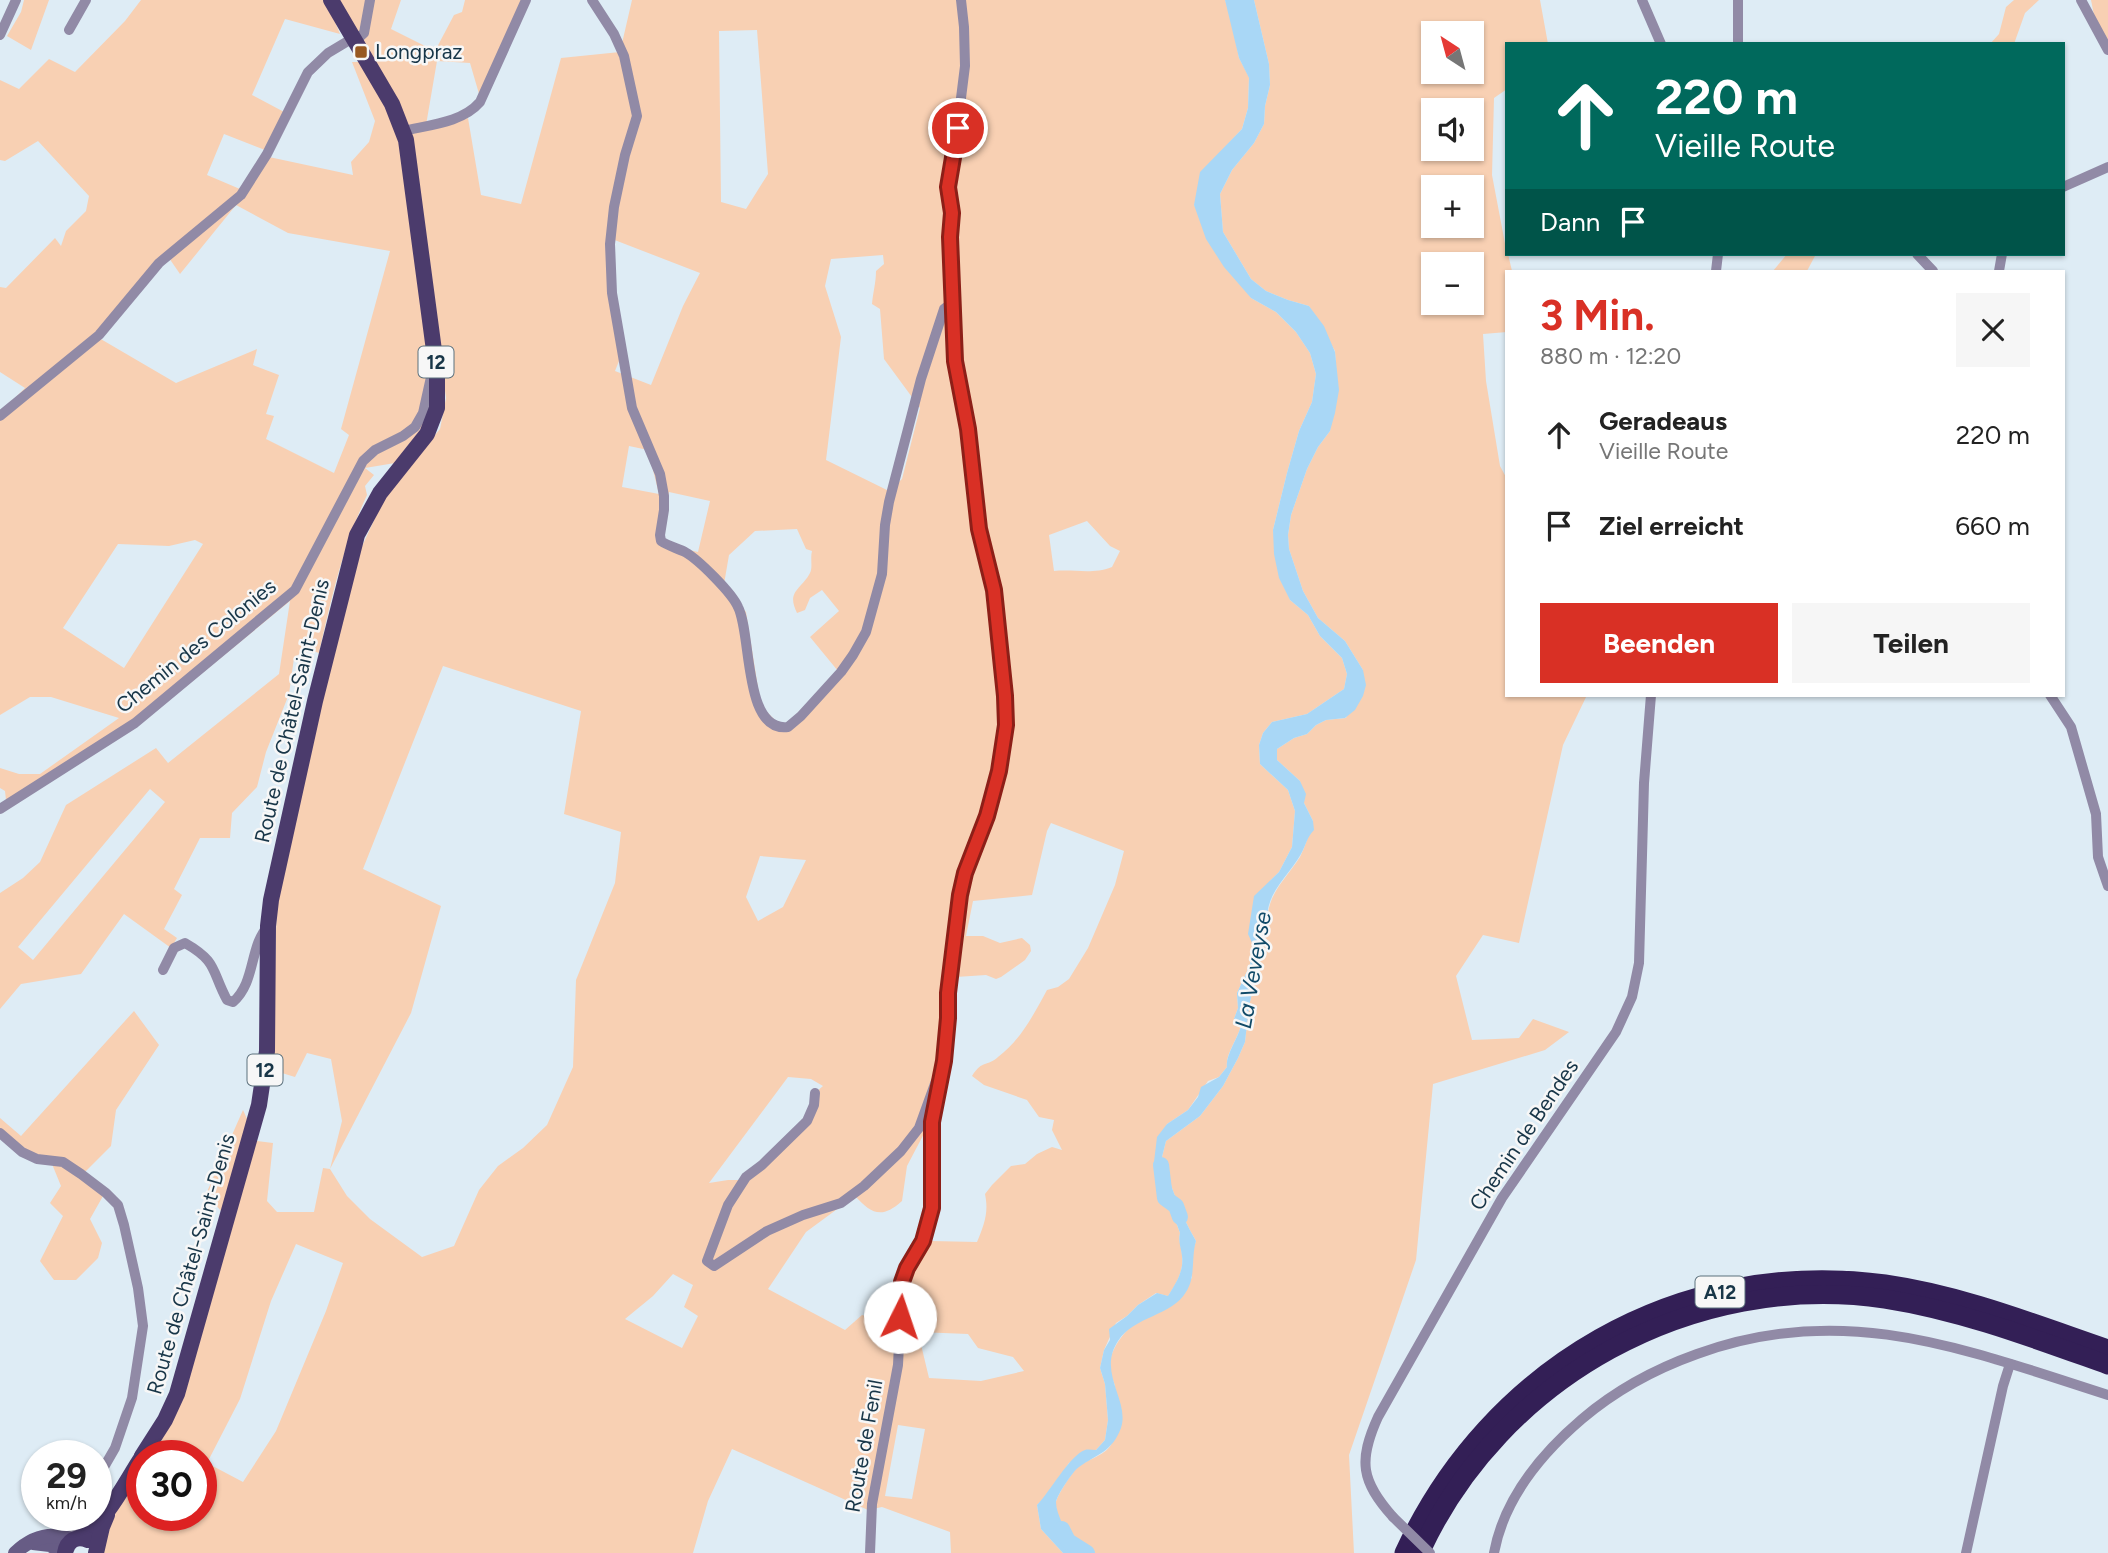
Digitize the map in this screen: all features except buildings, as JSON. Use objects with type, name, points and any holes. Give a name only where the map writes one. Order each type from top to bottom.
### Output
[{"type":"highway","name":"A12","points":[[1404,1553],[1430,1502],[1457,1462],[1489,1424],[1524,1390],[1564,1359],[1606,1334],[1652,1312],[1688,1300],[1772,1283],[1821,1280],[1875,1283],[1969,1302],[2108,1349]]},
{"type":"highway","name":"A12","points":[[1420,1553],[1442,1511],[1468,1471],[1499,1434],[1534,1401],[1572,1372],[1614,1346],[1657,1326],[1704,1311],[1751,1301],[1797,1296],[1883,1299],[1977,1321],[2108,1365]]},
{"type":"main road","name":"Route de Châtel-Saint-Denis","points":[[152,1440],[177,1394],[259,1105],[267,1051],[268,926],[271,900],[357,535],[380,493],[427,433],[437,408],[437,373],[410,158],[403,131],[392,104],[331,0]]},
{"type":"main road","name":"Route de Châtel-Saint-Denis","points":[[96,1553],[102,1527],[126,1482]]},
{"type":"main road","name":"Route de Châtel-Saint-Denis","points":[[71,1544],[90,1530],[113,1503]]},
{"type":"main road","points":[[20,1549],[34,1539],[48,1535],[58,1535],[71,1544]]},
{"type":"main road","name":"12","points":[[71,1544],[91,1542],[96,1553]]},
{"type":"street","points":[[0,35],[16,0]]},
{"type":"street","points":[[69,30],[86,0]]},
{"type":"street","points":[[0,416],[99,335],[159,264],[241,195],[267,154],[308,72],[328,53],[364,33],[370,0]]},
{"type":"street","points":[[403,131],[446,121],[474,110],[480,103],[526,0]]},
{"type":"street","points":[[592,0],[614,34],[624,56],[637,116],[614,207],[610,244],[612,293],[632,408],[660,474],[664,496],[661,541],[696,560],[739,607],[756,698],[762,714],[772,725],[788,727],[801,716],[848,663],[866,632],[882,574],[889,502],[921,379],[944,309],[953,302]]},
{"type":"street","name":"Route de Fenil","points":[[870,1553],[875,1486],[898,1365],[902,1282],[923,1241],[932,1208],[932,1122],[944,1061],[948,993],[960,895],[965,873],[982,833],[999,771],[1007,714],[994,590],[979,529],[968,429],[957,375],[950,237],[952,213],[948,187],[965,66],[961,0]]},
{"type":"street","points":[[1642,0],[1660,42]]},
{"type":"street","points":[[1738,0],[1738,42]]},
{"type":"street","points":[[2081,0],[2108,50]]},
{"type":"street","points":[[2065,186],[2108,167]]},
{"type":"street","points":[[1919,256],[1932,270]]},
{"type":"street","name":"Chemin des Colonies","points":[[0,809],[135,723],[295,590],[363,461],[375,450],[415,428],[423,413],[431,377],[437,373]]},
{"type":"street","name":"Chemin de Bendes","points":[[1430,1553],[1393,1517],[1369,1486],[1364,1465],[1367,1441],[1502,1198],[1616,1032],[1632,997],[1639,963],[1644,783],[1651,697]]},
{"type":"street","points":[[2051,697],[2071,727],[2096,814],[2098,857],[2108,886]]},
{"type":"street","points":[[163,970],[174,947],[185,943],[203,953],[211,963],[227,1000],[233,1002],[249,976],[260,935],[268,926]]},
{"type":"street","points":[[816,1093],[807,1121],[746,1177],[728,1205],[707,1261],[714,1266],[767,1231],[803,1215],[841,1203],[864,1186],[901,1151],[919,1128],[944,1061]]},
{"type":"street","points":[[0,1133],[27,1155],[63,1162],[118,1205],[138,1288],[143,1326],[132,1398],[112,1453]]},
{"type":"street","points":[[1494,1553],[1506,1512],[1522,1483],[1575,1425],[1614,1394],[1636,1381],[1675,1362],[1750,1337],[1792,1331],[1865,1332],[1929,1342],[2108,1395]]},
{"type":"street","points":[[1966,1553],[2010,1364]]},
{"type":"shaded area","points":[[24,0],[49,0],[31,50],[7,36],[21,12]]},
{"type":"shaded area","points":[[141,0],[327,2],[340,34],[285,19],[252,95],[286,113],[265,150],[224,134],[207,175],[247,192],[269,157],[353,175],[351,162],[369,142],[375,121],[352,62],[361,62],[391,110],[401,140],[433,398],[424,425],[395,463],[365,468],[374,475],[365,486],[367,495],[344,554],[319,653],[307,649],[294,658],[289,694],[266,752],[257,787],[232,813],[230,838],[200,838],[174,889],[182,895],[164,929],[177,938],[171,948],[124,914],[81,974],[21,984],[0,1009],[0,893],[23,878],[40,862],[66,805],[156,748],[168,763],[279,674],[290,601],[134,729],[6,800],[5,791],[0,788],[0,768],[19,774],[40,774],[119,718],[51,697],[30,697],[0,715],[0,413],[25,388],[0,372],[0,287],[6,288],[55,238],[61,246],[66,231],[86,211],[89,196],[38,141],[5,161],[0,160],[0,80],[19,89],[49,59],[75,72],[125,21]],"holes":[[[236,205],[288,233],[390,251],[341,429],[349,435],[334,473],[266,439],[274,416],[266,414],[279,375],[253,365],[257,349],[176,383],[99,338],[169,258],[180,274]],[[195,540],[203,544],[124,668],[63,628],[118,544],[169,546]],[[150,789],[165,802],[33,960],[18,947]]]},
{"type":"shaded area","points":[[337,0],[401,0],[391,29],[435,51],[454,15],[462,12],[465,0],[529,0],[482,104],[470,63],[437,61],[425,131],[468,118],[481,195],[521,204],[561,58],[620,52],[632,0],[1225,0],[1239,58],[1249,77],[1248,108],[1242,129],[1225,147],[1194,205],[1251,298],[1276,312],[1296,332],[1310,353],[1316,374],[1312,402],[1299,431],[1273,530],[1290,600],[1308,615],[1320,636],[1342,658],[1347,674],[1344,689],[1307,714],[1272,722],[1263,733],[1259,745],[1260,764],[1288,790],[1295,811],[1292,847],[1279,872],[1270,881],[1250,965],[1237,993],[1238,1008],[1234,1019],[1241,1026],[1229,1052],[1227,1067],[1219,1077],[1208,1081],[1188,1110],[1167,1124],[1154,1162],[1180,1233],[1182,1267],[1179,1277],[1168,1296],[1156,1293],[1116,1323],[1104,1350],[1100,1368],[1105,1384],[1108,1420],[1105,1440],[1096,1450],[1069,1463],[1037,1505],[1041,1529],[1063,1553],[951,1553],[950,1532],[882,1507],[868,1510],[732,1449],[708,1501],[693,1553],[104,1553],[105,1531],[112,1531],[112,1517],[126,1493],[126,1531],[217,1531],[217,1468],[243,1482],[276,1431],[343,1263],[296,1244],[271,1301],[240,1399],[217,1444],[217,1440],[158,1440],[182,1401],[222,1212],[206,1194],[243,1110],[257,1141],[273,1143],[267,1201],[277,1212],[314,1212],[323,1168],[330,1169],[342,1121],[331,1059],[307,1053],[295,1077],[272,1070],[277,898],[304,769],[358,555],[387,492],[440,429],[446,398],[410,136]],"holes":[[[757,30],[768,174],[746,209],[721,202],[719,31]],[[612,239],[700,273],[683,306],[651,385],[615,371],[625,346],[613,295]],[[883,255],[884,264],[876,271],[872,304],[880,309],[884,359],[920,408],[902,479],[889,491],[826,460],[841,337],[825,286],[831,259]],[[629,446],[648,450],[659,494],[622,487]],[[669,492],[710,501],[698,552],[658,543]],[[1087,521],[1110,546],[1120,551],[1112,567],[1090,571],[1054,571],[1049,535]],[[797,529],[806,549],[812,551],[811,571],[794,595],[797,613],[805,610],[810,598],[822,590],[839,611],[810,637],[838,671],[788,723],[778,723],[764,709],[759,694],[746,612],[724,584],[729,555],[755,531]],[[443,666],[581,711],[564,814],[621,832],[615,883],[576,980],[573,1067],[547,1125],[523,1148],[498,1166],[479,1190],[454,1246],[422,1257],[370,1219],[347,1196],[330,1169],[411,1013],[441,906],[363,869]],[[1051,823],[1124,851],[1115,885],[1088,948],[1069,979],[1058,987],[1047,990],[1013,1043],[994,1060],[979,1067],[972,1076],[984,1085],[1027,1100],[1039,1117],[1054,1120],[1052,1130],[1062,1150],[1052,1147],[1025,1164],[1011,1166],[992,1185],[985,1194],[985,1219],[977,1242],[931,1241],[914,1270],[909,1296],[918,1332],[862,1315],[845,1330],[768,1289],[806,1232],[855,1196],[866,1207],[877,1212],[888,1211],[902,1201],[907,1166],[928,1126],[929,1086],[943,1047],[948,1003],[956,977],[986,975],[996,979],[1025,960],[1031,951],[1030,945],[1022,938],[1000,943],[983,936],[966,936],[973,901],[1032,895]],[[760,856],[806,860],[783,907],[758,921],[746,897]],[[788,1077],[811,1079],[823,1086],[815,1093],[807,1121],[740,1180],[709,1183]],[[673,1274],[693,1285],[684,1307],[698,1316],[682,1348],[625,1319],[653,1296]],[[918,1332],[968,1334],[978,1348],[1013,1357],[1024,1371],[981,1381],[929,1378]],[[898,1425],[925,1429],[912,1499],[885,1496]]]},
{"type":"shaded area","points":[[1254,0],[1540,0],[1548,42],[1505,42],[1505,90],[1494,98],[1492,175],[1505,256],[1508,256],[1512,270],[1505,270],[1505,332],[1483,334],[1486,381],[1500,466],[1505,475],[1505,697],[1586,697],[1563,745],[1519,943],[1483,935],[1456,976],[1472,1040],[1519,1038],[1533,1019],[1569,1032],[1545,1050],[1433,1084],[1416,1260],[1349,1455],[1354,1553],[1083,1553],[1065,1530],[1056,1502],[1076,1469],[1102,1454],[1113,1440],[1115,1384],[1110,1371],[1111,1357],[1117,1343],[1139,1318],[1192,1278],[1192,1253],[1196,1241],[1172,1189],[1162,1157],[1166,1141],[1200,1116],[1223,1086],[1238,1058],[1245,1042],[1249,1006],[1270,905],[1278,888],[1300,857],[1313,821],[1304,803],[1300,781],[1277,760],[1277,749],[1294,738],[1307,734],[1326,720],[1346,718],[1363,670],[1345,641],[1318,618],[1303,591],[1289,549],[1291,515],[1307,469],[1330,431],[1335,351],[1309,306],[1266,291],[1251,279],[1223,232],[1220,194],[1232,170],[1254,143],[1264,124],[1270,85],[1269,64]]},
{"type":"shaded area","points":[[2014,0],[2039,0],[2025,13],[2015,42],[1992,42],[1999,34],[2006,7]]},
{"type":"shaded area","points":[[2091,0],[2108,0],[2108,46],[2097,30]]},
{"type":"shaded area","points":[[1785,256],[1815,256],[1808,270],[1774,270]]},
{"type":"shaded area","points":[[134,1011],[159,1045],[116,1110],[111,1146],[85,1172],[103,1196],[90,1219],[102,1243],[98,1258],[76,1280],[54,1280],[40,1261],[63,1216],[50,1203],[61,1186],[52,1164],[0,1138],[0,1118],[21,1136]]},
{"type":"water","points":[[1225,0],[1254,0],[1269,64],[1270,85],[1264,124],[1254,143],[1232,170],[1220,194],[1223,232],[1251,279],[1266,291],[1309,306],[1324,326],[1335,352],[1339,390],[1335,413],[1330,431],[1307,469],[1291,515],[1289,549],[1303,591],[1318,618],[1345,641],[1363,670],[1366,685],[1355,710],[1345,718],[1326,720],[1307,734],[1294,738],[1277,749],[1277,760],[1300,781],[1306,794],[1304,803],[1313,821],[1314,830],[1269,905],[1268,924],[1249,1006],[1245,1042],[1238,1058],[1223,1086],[1200,1116],[1166,1141],[1162,1157],[1172,1189],[1196,1241],[1191,1280],[1180,1300],[1133,1326],[1118,1341],[1112,1353],[1112,1375],[1123,1418],[1121,1428],[1109,1447],[1076,1469],[1057,1499],[1057,1510],[1064,1527],[1073,1543],[1083,1553],[1063,1553],[1041,1529],[1037,1505],[1079,1453],[1096,1450],[1105,1440],[1108,1420],[1105,1384],[1100,1368],[1104,1350],[1110,1340],[1109,1329],[1157,1293],[1168,1296],[1179,1277],[1182,1267],[1180,1233],[1154,1162],[1157,1137],[1167,1124],[1188,1110],[1198,1097],[1201,1087],[1219,1077],[1227,1067],[1229,1053],[1241,1026],[1234,1019],[1238,1008],[1237,993],[1250,965],[1253,945],[1248,934],[1254,896],[1279,872],[1292,847],[1295,811],[1288,790],[1260,764],[1259,745],[1263,733],[1272,722],[1307,714],[1344,689],[1347,674],[1342,658],[1320,636],[1308,615],[1290,600],[1279,578],[1274,554],[1273,530],[1287,473],[1299,431],[1312,402],[1316,374],[1310,353],[1296,332],[1276,312],[1251,298],[1224,267],[1206,239],[1194,205],[1200,172],[1242,129],[1248,108],[1249,78],[1239,58]]},
{"type":"waterway","name":"La Veveyse","points":[[1161,1165],[1165,1198],[1176,1206],[1180,1217]]},
{"type":"waterway","name":"La Veveyse","points":[[1062,1529],[1068,1541],[1087,1553]]},
{"type":"place","name":"Longpraz","points":[[361,52]]},
{"type":"route","points":[[900,1317],[902,1282],[923,1241],[932,1208],[932,1122],[944,1061],[948,993],[962,882],[987,816],[999,771],[1007,714],[994,590],[979,529],[968,429],[955,361],[950,237],[952,213],[948,187],[958,128]]}]
